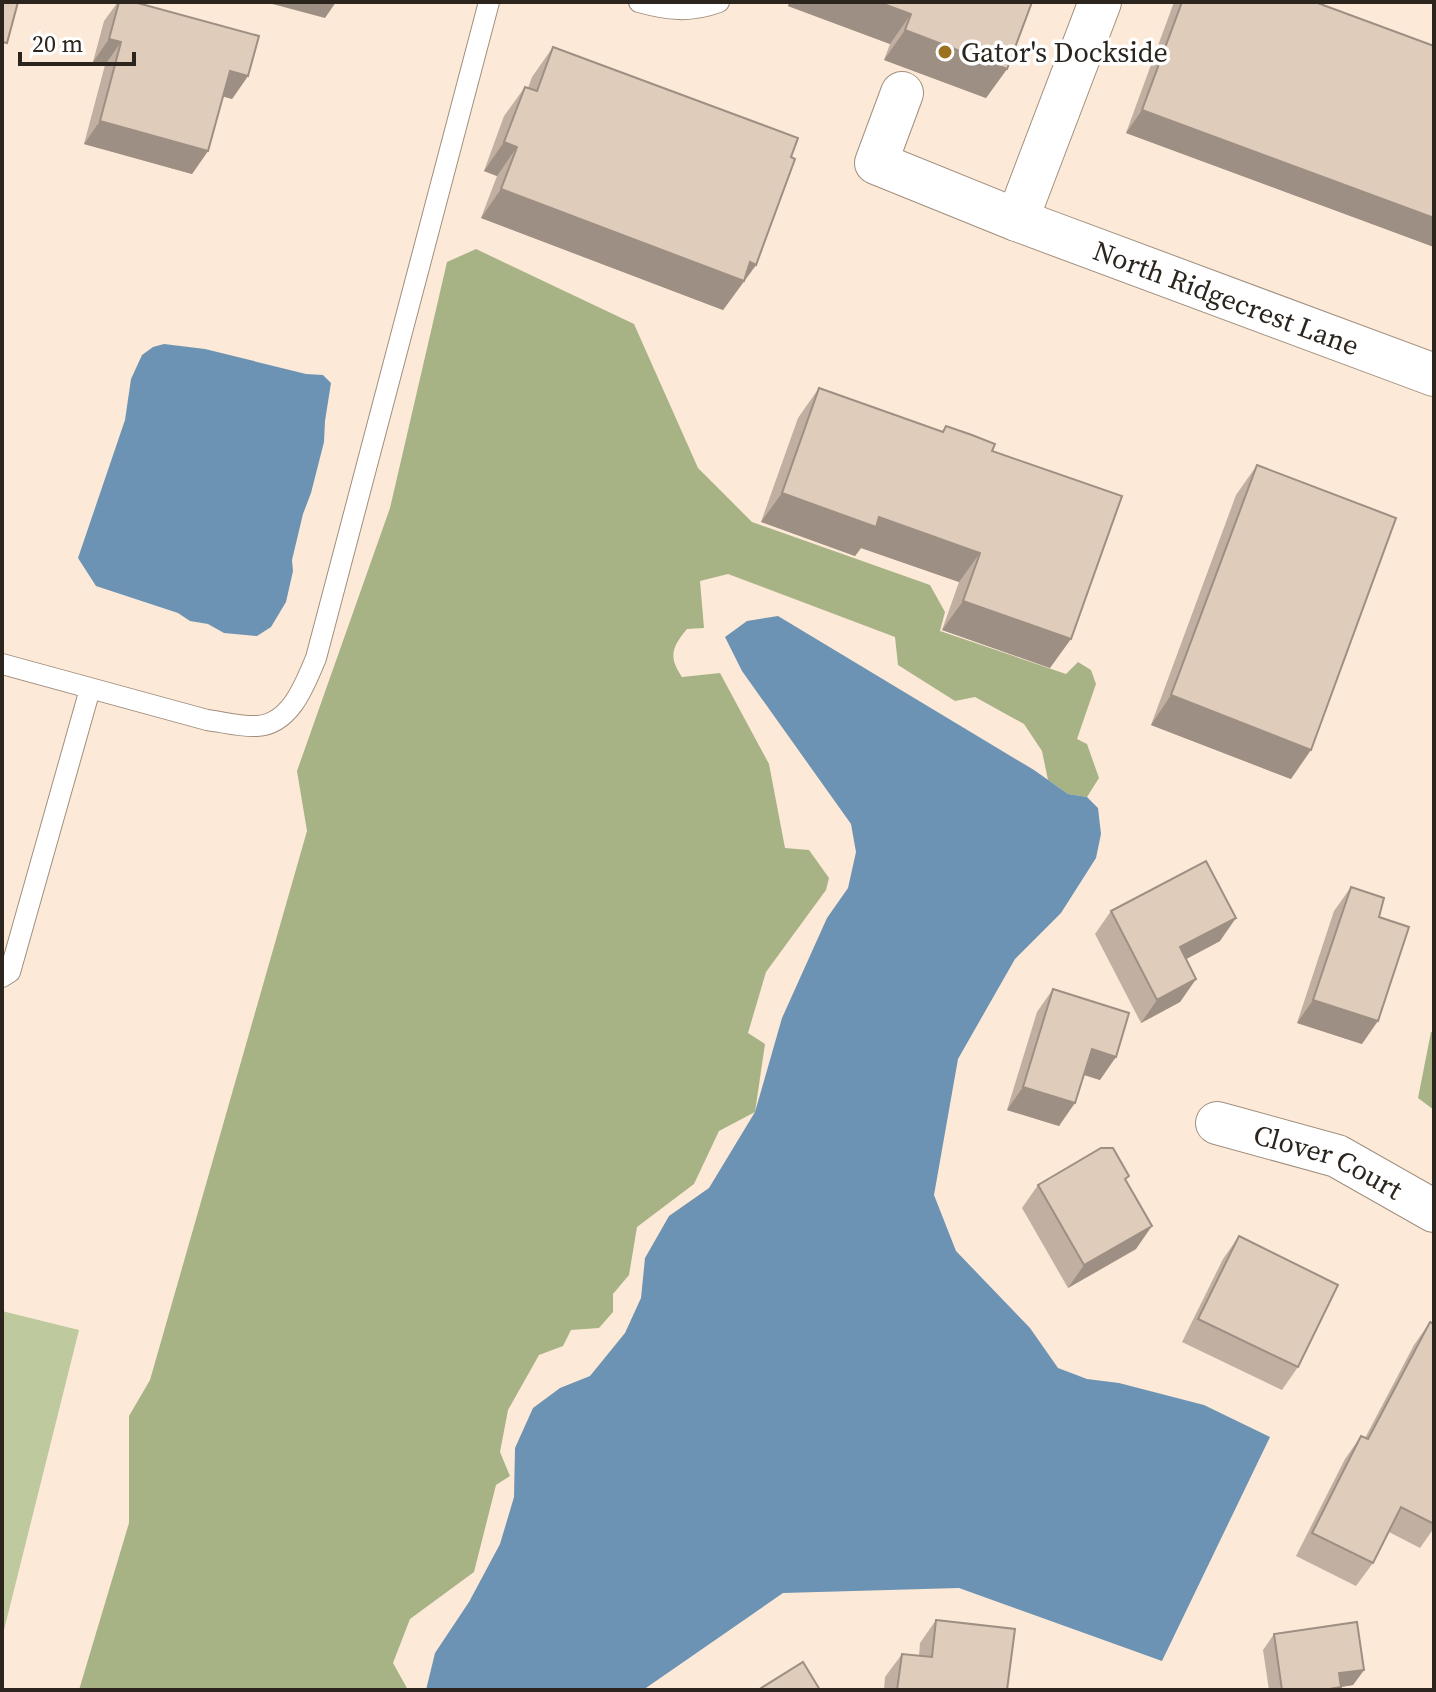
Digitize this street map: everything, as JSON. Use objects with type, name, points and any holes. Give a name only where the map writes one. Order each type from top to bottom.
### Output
[{"type":"street","points":[[1017,220],[1100,2]]},
{"type":"street","name":"North Ridgecrest Lane","points":[[902,93],[876,163],[1017,220],[1434,375]]},
{"type":"street","name":"Clover Court","points":[[1217,1123],[1337,1156],[1434,1211]]},
{"type":"lane","points":[[2,664],[207,720],[240,725],[261,726],[283,715],[300,696],[316,658],[489,2]]},
{"type":"lane","points":[[639,2],[667,10],[705,7],[719,2]]},
{"type":"lane","points":[[2,977],[10,972],[90,689]]},
{"type":"green space","points":[[476,249],[634,324],[698,468],[752,522],[930,585],[945,612],[940,631],[1066,674],[1078,662],[1091,670],[1096,684],[1077,739],[1087,744],[1099,778],[1087,797],[1068,794],[1048,780],[1042,751],[1024,724],[975,697],[955,701],[898,665],[895,637],[728,574],[700,581],[704,628],[687,629],[675,647],[675,664],[682,677],[720,673],[769,764],[785,848],[809,850],[829,878],[826,890],[766,972],[748,1033],[765,1044],[755,1112],[719,1131],[694,1184],[637,1227],[629,1275],[613,1294],[613,1312],[599,1328],[571,1330],[563,1346],[539,1355],[508,1410],[500,1452],[510,1476],[496,1485],[474,1572],[410,1619],[393,1663],[408,1690],[79,1690],[129,1523],[129,1416],[150,1380],[307,831],[297,771],[390,508],[447,262]]},
{"type":"green space","points":[[1434,1031],[1434,1110],[1418,1098],[1431,1032]]},
{"type":"green space","points":[[2,1311],[79,1330],[2,1638]]},
{"type":"water","points":[[164,344],[205,349],[306,374],[323,375],[331,383],[324,442],[292,560],[293,571],[286,602],[271,627],[257,636],[224,633],[208,624],[190,621],[178,613],[96,586],[78,558],[125,420],[131,379],[142,355]]},
{"type":"water","points":[[778,616],[1034,770],[1068,794],[1087,797],[1098,808],[1101,834],[1096,858],[1061,913],[1015,959],[958,1059],[934,1195],[956,1251],[1030,1328],[1058,1368],[1087,1379],[1119,1383],[1204,1405],[1270,1437],[1162,1661],[959,1588],[783,1593],[643,1690],[426,1690],[435,1653],[469,1602],[500,1544],[514,1497],[515,1448],[533,1408],[560,1388],[590,1376],[625,1333],[641,1298],[645,1258],[669,1216],[709,1188],[755,1112],[782,1018],[827,918],[848,888],[856,852],[851,824],[742,671],[725,637],[747,621]]},
{"type":"building","points":[[2,2],[18,2],[7,43],[2,42]]},
{"type":"building","points":[[119,2],[134,2],[259,36],[248,76],[230,71],[208,151],[100,121],[121,42],[109,39]]},
{"type":"building","points":[[878,2],[1032,2],[1007,69],[905,30],[911,14]]},
{"type":"building","points":[[1182,2],[1315,2],[1434,46],[1434,218],[1142,110]]},
{"type":"building","points":[[553,47],[798,138],[791,157],[795,159],[756,265],[750,262],[744,281],[501,189],[517,147],[504,142],[525,87],[537,91]]},
{"type":"building","points":[[819,388],[943,432],[946,426],[972,435],[995,444],[992,451],[1122,496],[1071,639],[963,601],[980,553],[879,517],[876,527],[782,493]]},
{"type":"building","points":[[1257,465],[1396,518],[1311,750],[1171,695]]},
{"type":"building","points":[[1206,861],[1236,918],[1180,947],[1196,979],[1157,1000],[1111,911]]},
{"type":"building","points":[[1351,887],[1384,898],[1379,917],[1409,927],[1378,1021],[1313,1000]]},
{"type":"building","points":[[1053,989],[1129,1013],[1116,1057],[1092,1049],[1075,1103],[1023,1087]]},
{"type":"building","points":[[1101,1148],[1113,1148],[1129,1176],[1125,1179],[1152,1226],[1084,1265],[1038,1185]]},
{"type":"building","points":[[1239,1236],[1338,1285],[1298,1367],[1198,1319]]},
{"type":"building","points":[[1430,1322],[1434,1324],[1434,1524],[1401,1507],[1373,1563],[1312,1533],[1361,1436],[1368,1439]]},
{"type":"building","points":[[936,1620],[1015,1629],[1007,1690],[897,1690],[902,1654],[932,1657]]},
{"type":"building","points":[[1357,1622],[1364,1670],[1339,1673],[1341,1687],[1282,1690],[1274,1634]]},
{"type":"building","points":[[803,1662],[820,1690],[758,1690]]},
{"type":"place","name":"Gator's Dockside","points":[[945,52]]}]
